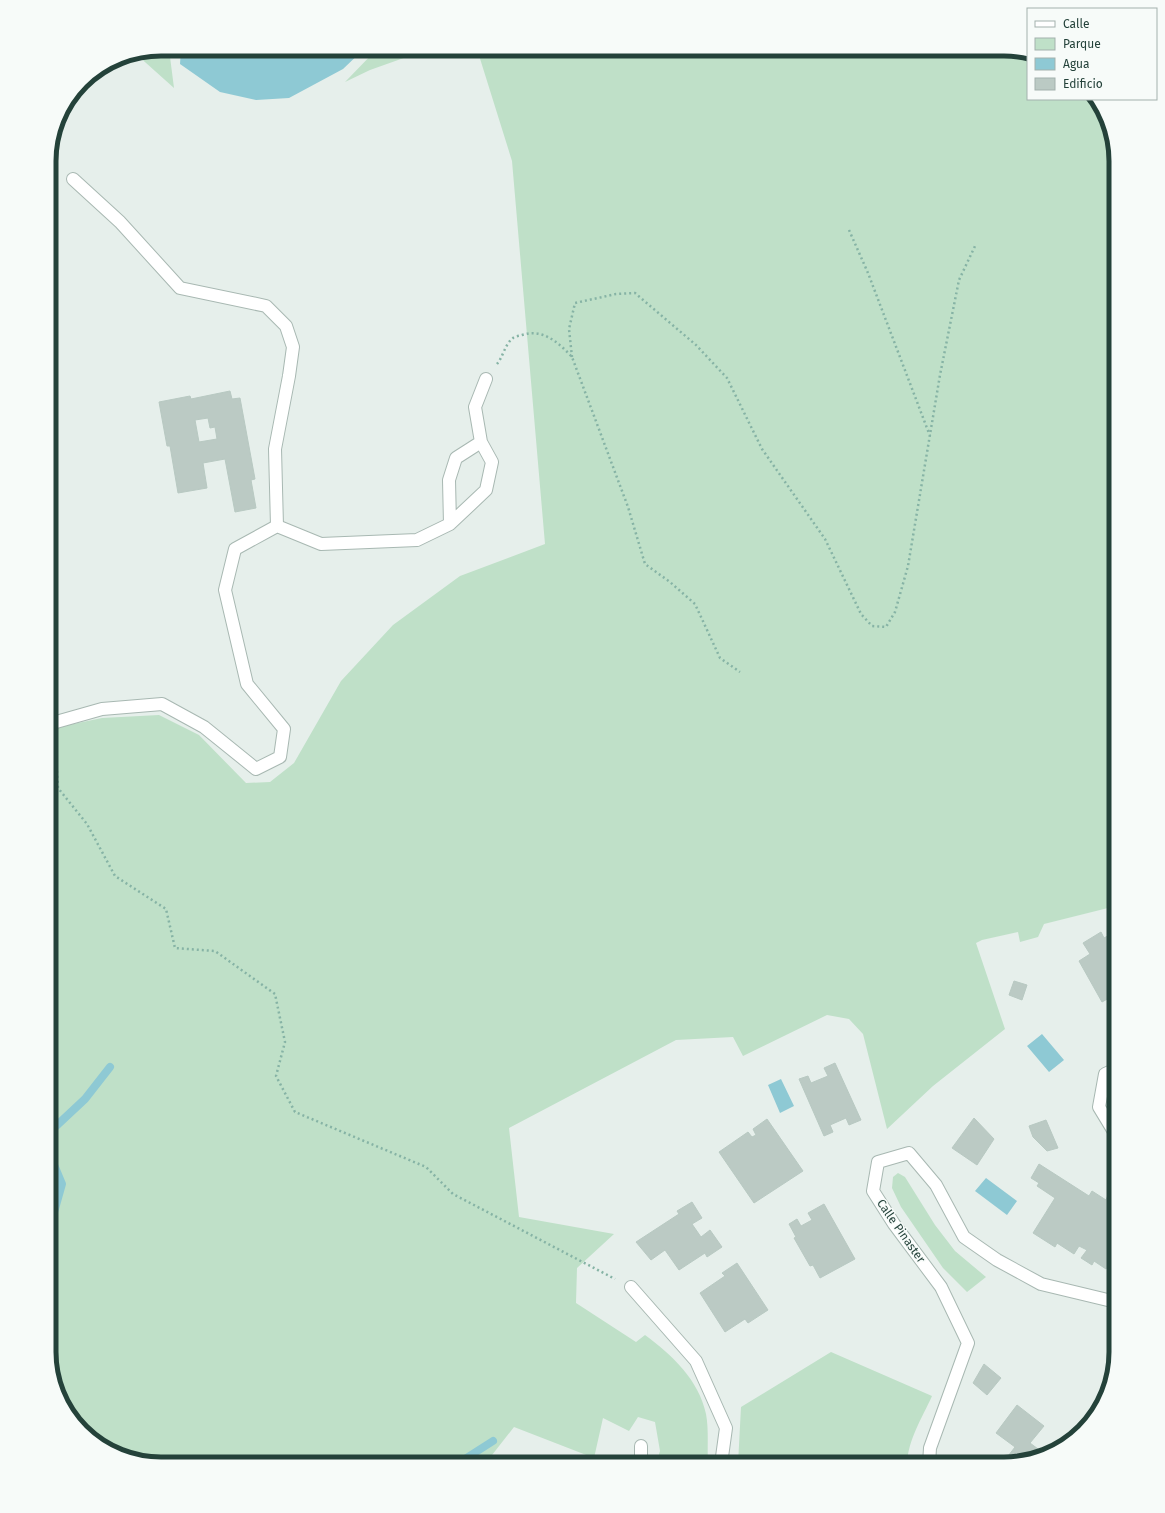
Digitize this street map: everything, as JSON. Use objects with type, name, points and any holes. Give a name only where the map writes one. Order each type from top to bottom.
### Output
[{"type":"street","points":[[73,179],[120,222],[180,288],[266,306],[286,326],[293,347],[290,376],[275,449],[276,526]]},
{"type":"street","points":[[276,526],[321,544],[417,540],[450,524],[486,490],[492,462],[481,442],[475,407],[486,379]]},
{"type":"street","points":[[450,524],[449,480],[456,458],[481,442]]},
{"type":"street","points":[[56,723],[102,709],[162,704],[204,727],[256,770],[280,757],[284,729],[247,684],[225,590],[235,549],[276,526]]},
{"type":"street","points":[[1109,1072],[1105,1074],[1099,1107],[1109,1123]]},
{"type":"street","name":"Calle Pinaster","points":[[929,1457],[930,1448],[968,1343],[941,1287],[894,1224],[873,1191],[878,1162],[909,1153],[936,1185],[964,1237],[997,1260],[1041,1284],[1109,1300]]},
{"type":"street","points":[[631,1287],[696,1361],[726,1428],[722,1457]]},
{"type":"street","points":[[641,1446],[641,1457]]},
{"type":"path","points":[[849,230],[868,273],[930,437]]},
{"type":"path","points":[[740,672],[720,658],[695,604],[670,582],[645,564],[628,507],[572,357],[569,329],[575,303],[616,294],[635,293],[696,345],[727,378],[762,449],[825,539],[861,614],[872,626],[886,627],[895,612],[908,566],[940,375],[959,280],[976,244]]},
{"type":"path","points":[[486,379],[499,362],[513,338],[526,333],[545,335],[561,345],[572,357]]},
{"type":"path","points":[[56,770],[58,788],[87,824],[115,876],[166,909],[176,948],[215,951],[275,994],[285,1042],[276,1076],[295,1112],[426,1167],[453,1194],[631,1287]]},
{"type":"green space","points":[[170,56],[174,88],[141,58]]},
{"type":"green space","points":[[370,56],[409,56],[370,70],[345,82]]},
{"type":"green space","points":[[479,56],[1011,56],[1027,59],[1027,100],[1089,100],[1103,127],[1108,148],[1109,161],[1109,908],[1044,924],[1038,937],[1020,942],[1018,932],[982,940],[976,943],[1005,1029],[933,1086],[887,1129],[863,1034],[849,1019],[827,1015],[743,1056],[733,1037],[676,1040],[509,1128],[519,1217],[614,1234],[577,1268],[576,1303],[636,1342],[645,1335],[665,1351],[683,1369],[697,1390],[706,1414],[708,1457],[658,1457],[660,1451],[655,1422],[638,1417],[629,1431],[603,1418],[594,1457],[514,1427],[490,1457],[161,1457],[134,1453],[109,1443],[97,1435],[82,1421],[70,1404],[64,1392],[57,1365],[56,728],[102,718],[159,715],[199,735],[246,783],[270,782],[294,763],[341,681],[393,625],[460,576],[545,544],[512,161]]},
{"type":"green space","points":[[97,79],[81,94],[92,82]]},
{"type":"green space","points":[[898,1173],[905,1177],[935,1225],[955,1251],[986,1277],[967,1292],[943,1268],[901,1207],[892,1188],[893,1177]]},
{"type":"green space","points":[[831,1352],[932,1396],[913,1438],[908,1457],[738,1457],[741,1407]]},
{"type":"water","points":[[181,56],[357,56],[343,69],[289,98],[256,100],[220,92],[180,64]]},
{"type":"water","points":[[1042,1034],[1064,1060],[1049,1072],[1027,1046]]},
{"type":"water","points":[[781,1079],[794,1106],[780,1113],[768,1085]]},
{"type":"water","points":[[986,1178],[1017,1201],[1007,1215],[975,1191]]},
{"type":"building","points":[[230,391],[232,399],[240,398],[255,479],[251,480],[256,508],[235,512],[225,459],[203,463],[207,488],[178,493],[170,446],[167,446],[159,402],[190,396],[191,399]],"holes":[[[208,418],[210,428],[215,427],[217,439],[199,442],[195,420]]]},
{"type":"building","points":[[1101,932],[1104,938],[1109,935],[1109,998],[1102,1002],[1079,961],[1090,954],[1083,943]]},
{"type":"building","points":[[1014,981],[1027,985],[1022,1000],[1009,995]]},
{"type":"building","points":[[835,1063],[861,1120],[849,1125],[846,1118],[830,1125],[833,1132],[824,1136],[799,1079],[808,1076],[811,1083],[828,1076],[824,1068]]},
{"type":"building","points":[[974,1118],[994,1139],[977,1165],[952,1148]]},
{"type":"building","points":[[767,1119],[803,1171],[754,1203],[719,1152],[748,1132],[752,1137],[756,1135],[753,1129]]},
{"type":"building","points":[[1046,1120],[1058,1148],[1047,1151],[1033,1137],[1029,1126]]},
{"type":"building","points":[[1039,1164],[1089,1196],[1092,1191],[1106,1200],[1109,1196],[1109,1264],[1106,1269],[1094,1261],[1092,1265],[1081,1258],[1087,1250],[1079,1246],[1074,1254],[1057,1243],[1055,1247],[1033,1233],[1055,1198],[1037,1186],[1039,1183],[1031,1178]]},
{"type":"building","points":[[692,1202],[702,1218],[692,1224],[701,1237],[710,1230],[722,1247],[707,1257],[705,1253],[679,1270],[665,1250],[651,1260],[636,1242],[679,1214],[677,1211]]},
{"type":"building","points":[[824,1204],[855,1259],[820,1278],[813,1265],[810,1266],[794,1238],[796,1237],[789,1224],[797,1219],[801,1226],[812,1220],[808,1213]]},
{"type":"building","points":[[737,1263],[768,1310],[748,1323],[745,1319],[725,1332],[700,1293],[725,1276],[722,1273]]},
{"type":"building","points":[[984,1364],[1001,1378],[987,1395],[973,1383]]},
{"type":"building","points":[[1017,1405],[1044,1426],[1030,1443],[1040,1450],[1017,1456],[1008,1457],[1015,1447],[996,1433]]},
{"type":"waterway","points":[[56,1126],[85,1099],[110,1067]]},
{"type":"waterway","points":[[56,1170],[62,1184],[56,1205]]},
{"type":"waterway","points":[[468,1457],[493,1441]]}]
